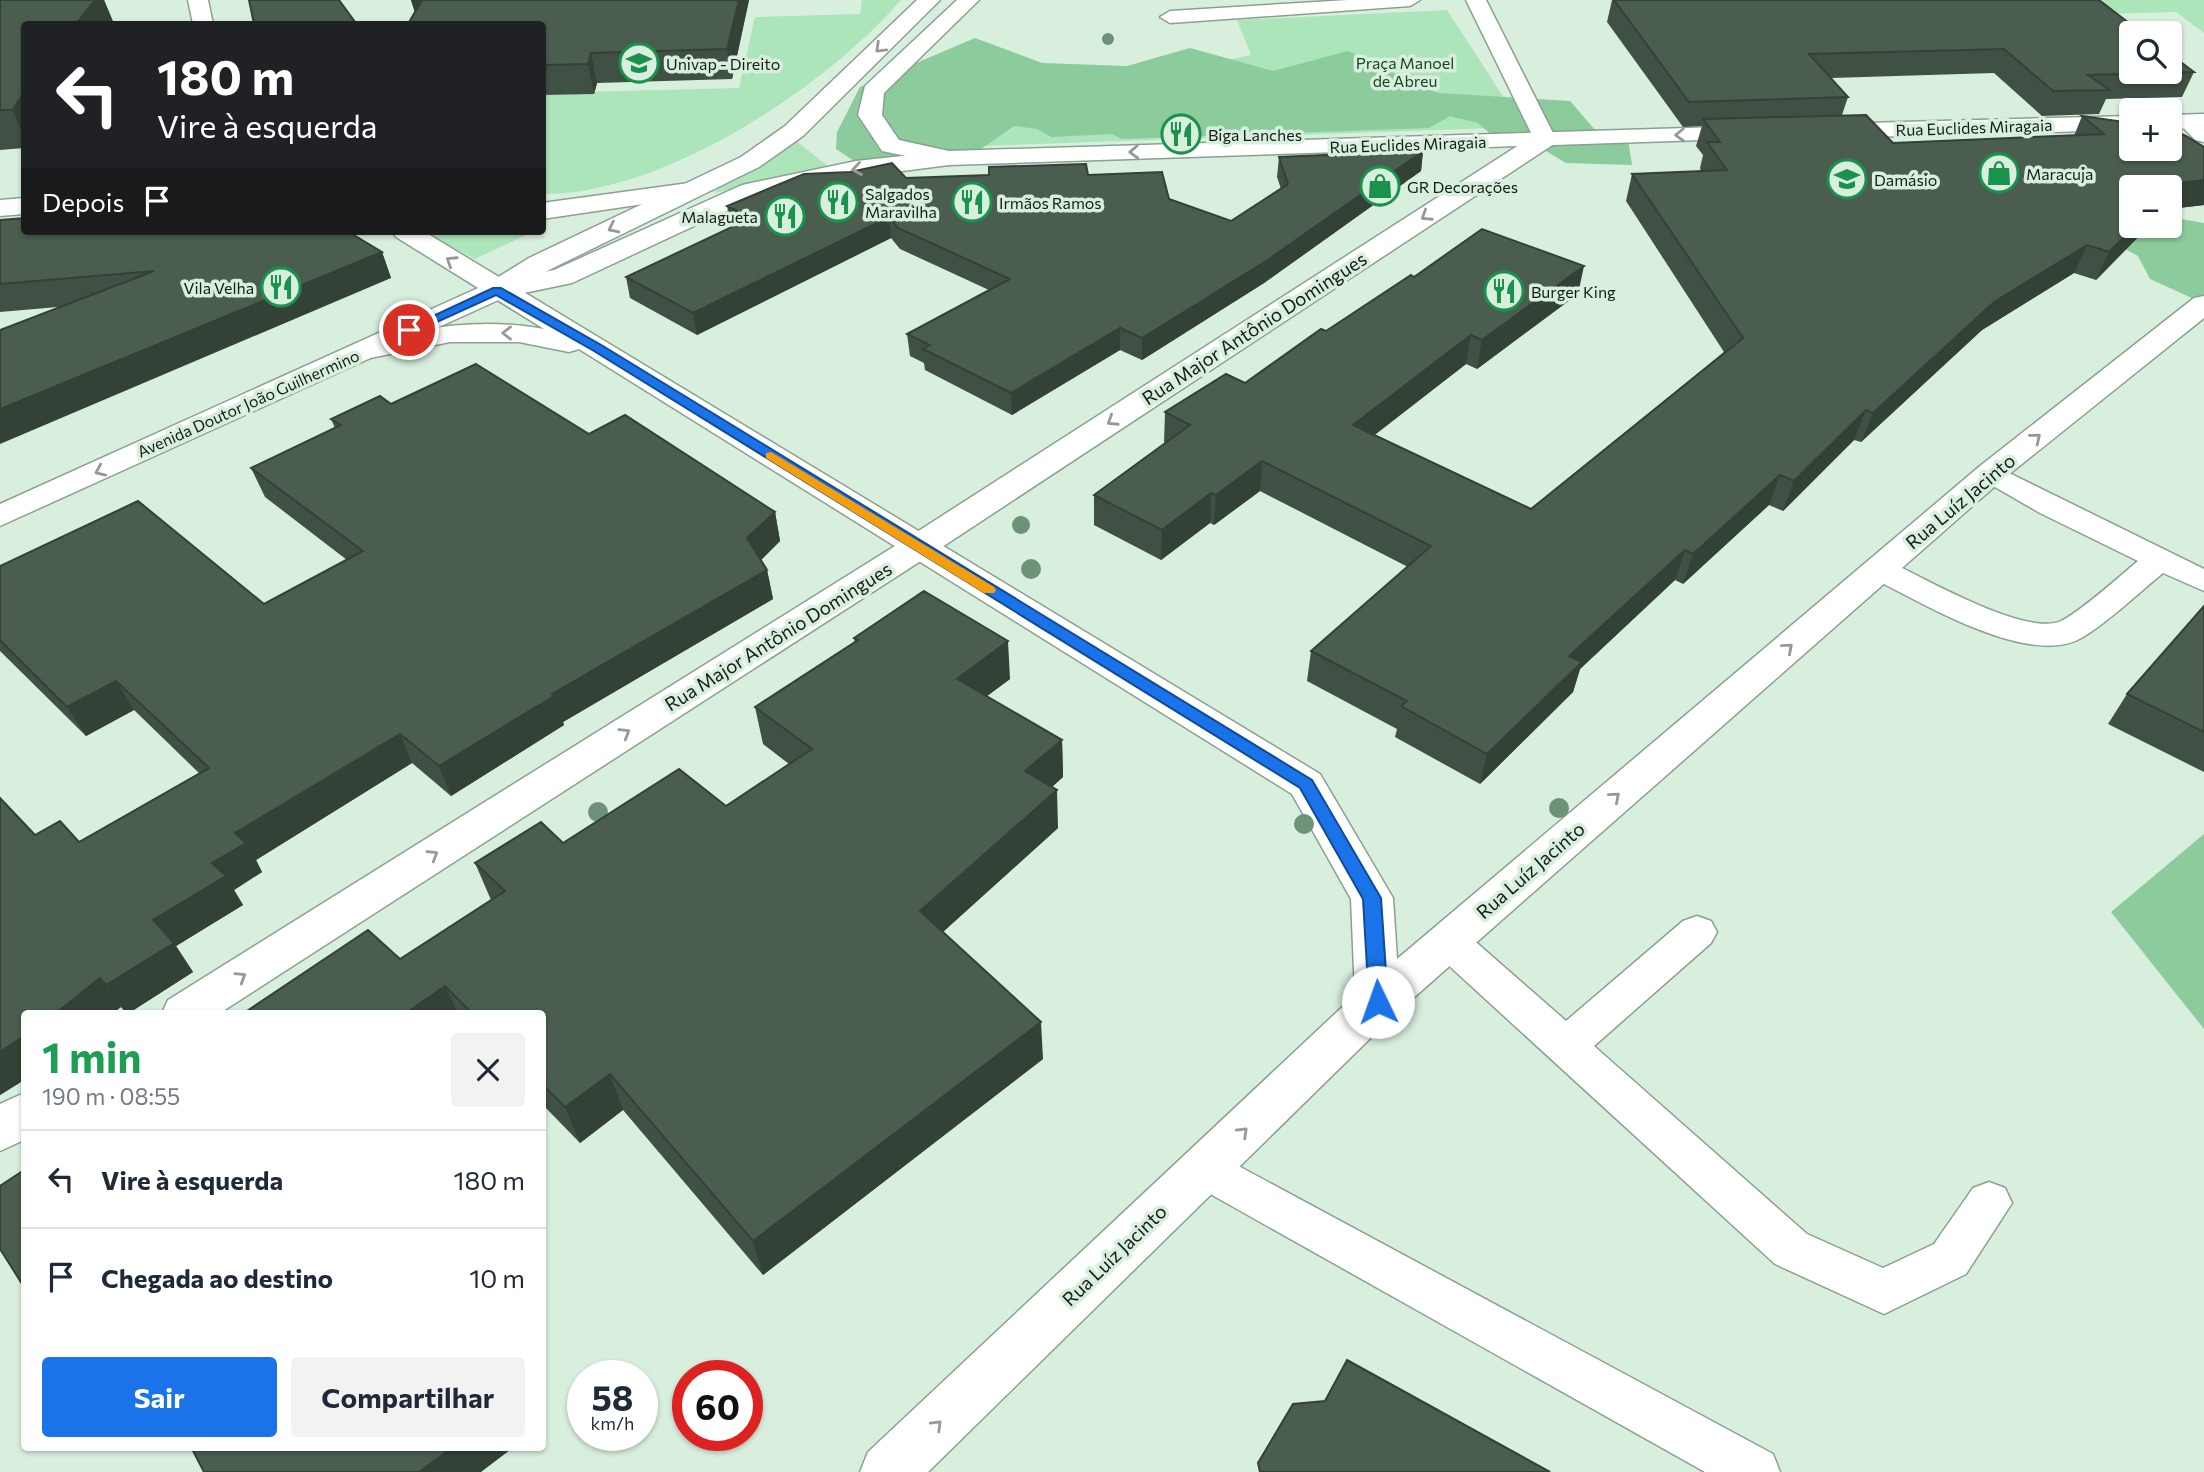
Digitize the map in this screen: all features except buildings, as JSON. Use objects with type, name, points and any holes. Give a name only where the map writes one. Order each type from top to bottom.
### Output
[{"type":"main road","points":[[198,0],[202,21]]},
{"type":"main road","points":[[497,290],[538,264],[750,162],[794,131],[929,0]]},
{"type":"main road","points":[[949,158],[891,146],[870,115],[873,91],[969,0]]},
{"type":"main road","name":"Rua Euclides Miragaia","points":[[1809,131],[2119,123]]},
{"type":"main road","points":[[2018,125],[2119,139]]},
{"type":"main road","name":"Rua Euclides Miragaia","points":[[497,290],[562,277],[751,190],[856,169],[949,158],[1781,132]]},
{"type":"main road","name":"Rua Major Antônio Domingues","points":[[189,1010],[918,547],[1545,139]]},
{"type":"main road","points":[[546,210],[689,191]]},
{"type":"main road","points":[[0,208],[21,206]]},
{"type":"main road","points":[[411,235],[1306,784],[1372,898],[1378,1002]]},
{"type":"main road","name":"Avenida Doutor João Guilhermino","points":[[0,516],[497,290]]},
{"type":"main road","name":"Rua Luíz Jacinto","points":[[888,1472],[1378,1002],[1991,473],[2204,304]]},
{"type":"main road","points":[[365,350],[450,333],[519,333],[599,349]]},
{"type":"main road","points":[[0,1130],[21,1116]]},
{"type":"lane","points":[[1170,17],[1302,10],[1410,0]]},
{"type":"lane","points":[[1476,0],[1545,139]]},
{"type":"lane","points":[[1991,473],[2051,507],[2204,581]]},
{"type":"lane","points":[[1879,569],[2001,627],[2036,636],[2070,631],[2160,559]]},
{"type":"lane","points":[[1565,1047],[1697,932]]},
{"type":"lane","points":[[1448,941],[1791,1249],[1884,1292],[1950,1259],[1989,1203]]},
{"type":"lane","points":[[1205,1168],[1755,1472]]},
{"type":"green space","points":[[862,0],[901,0],[869,34],[830,68],[738,130],[689,156],[638,176],[589,190],[546,194],[546,93],[739,88],[755,17],[860,14]]},
{"type":"green space","points":[[1894,0],[2204,0],[2204,33],[2176,12],[1916,19]]},
{"type":"green space","name":"Praça Manoel de Abreu","points":[[1447,10],[1523,127],[927,148],[1168,72],[1251,55],[1237,20]]},
{"type":"green space","name":"Praça Manoel de Abreu","points":[[975,38],[1042,63],[1127,66],[1190,48],[1273,71],[1348,51],[1438,93],[1570,101],[1595,130],[1628,139],[1632,165],[1566,163],[1546,151],[1505,147],[1478,123],[1450,116],[1429,128],[1122,139],[1112,134],[1051,137],[1037,129],[1014,126],[971,156],[860,165],[836,149],[837,132],[860,87]]},
{"type":"green space","points":[[795,140],[833,170],[714,193],[730,177]]},
{"type":"green space","points":[[2182,219],[2204,223],[2204,296],[2194,299],[2150,279],[2138,256],[2075,222],[2119,224],[2119,238],[2182,238]]},
{"type":"green space","points":[[430,235],[526,235],[475,259]]},
{"type":"green space","points":[[2204,834],[2204,1029],[2111,912]]},
{"type":"slow traffic","points":[[771,456],[989,590]]},
{"type":"place","name":"Univap - Direito","points":[[639,63]]},
{"type":"place","name":"Biga Lanches","points":[[1181,134]]},
{"type":"place","name":"Maracuja","points":[[1999,173]]},
{"type":"place","name":"Damásio","points":[[1847,179]]},
{"type":"place","name":"GR Decorações","points":[[1380,186]]},
{"type":"place","name":"Salgados Maravilha","points":[[838,202]]},
{"type":"place","name":"Irmãos Ramos","points":[[972,202]]},
{"type":"place","name":"Malagueta","points":[[785,216]]},
{"type":"place","name":"Vila Velha","points":[[281,287]]},
{"type":"place","name":"Burger King","points":[[1504,291]]},
{"type":"route","points":[[409,330],[497,290],[599,349],[1306,784],[1372,898],[1378,1002]]}]
